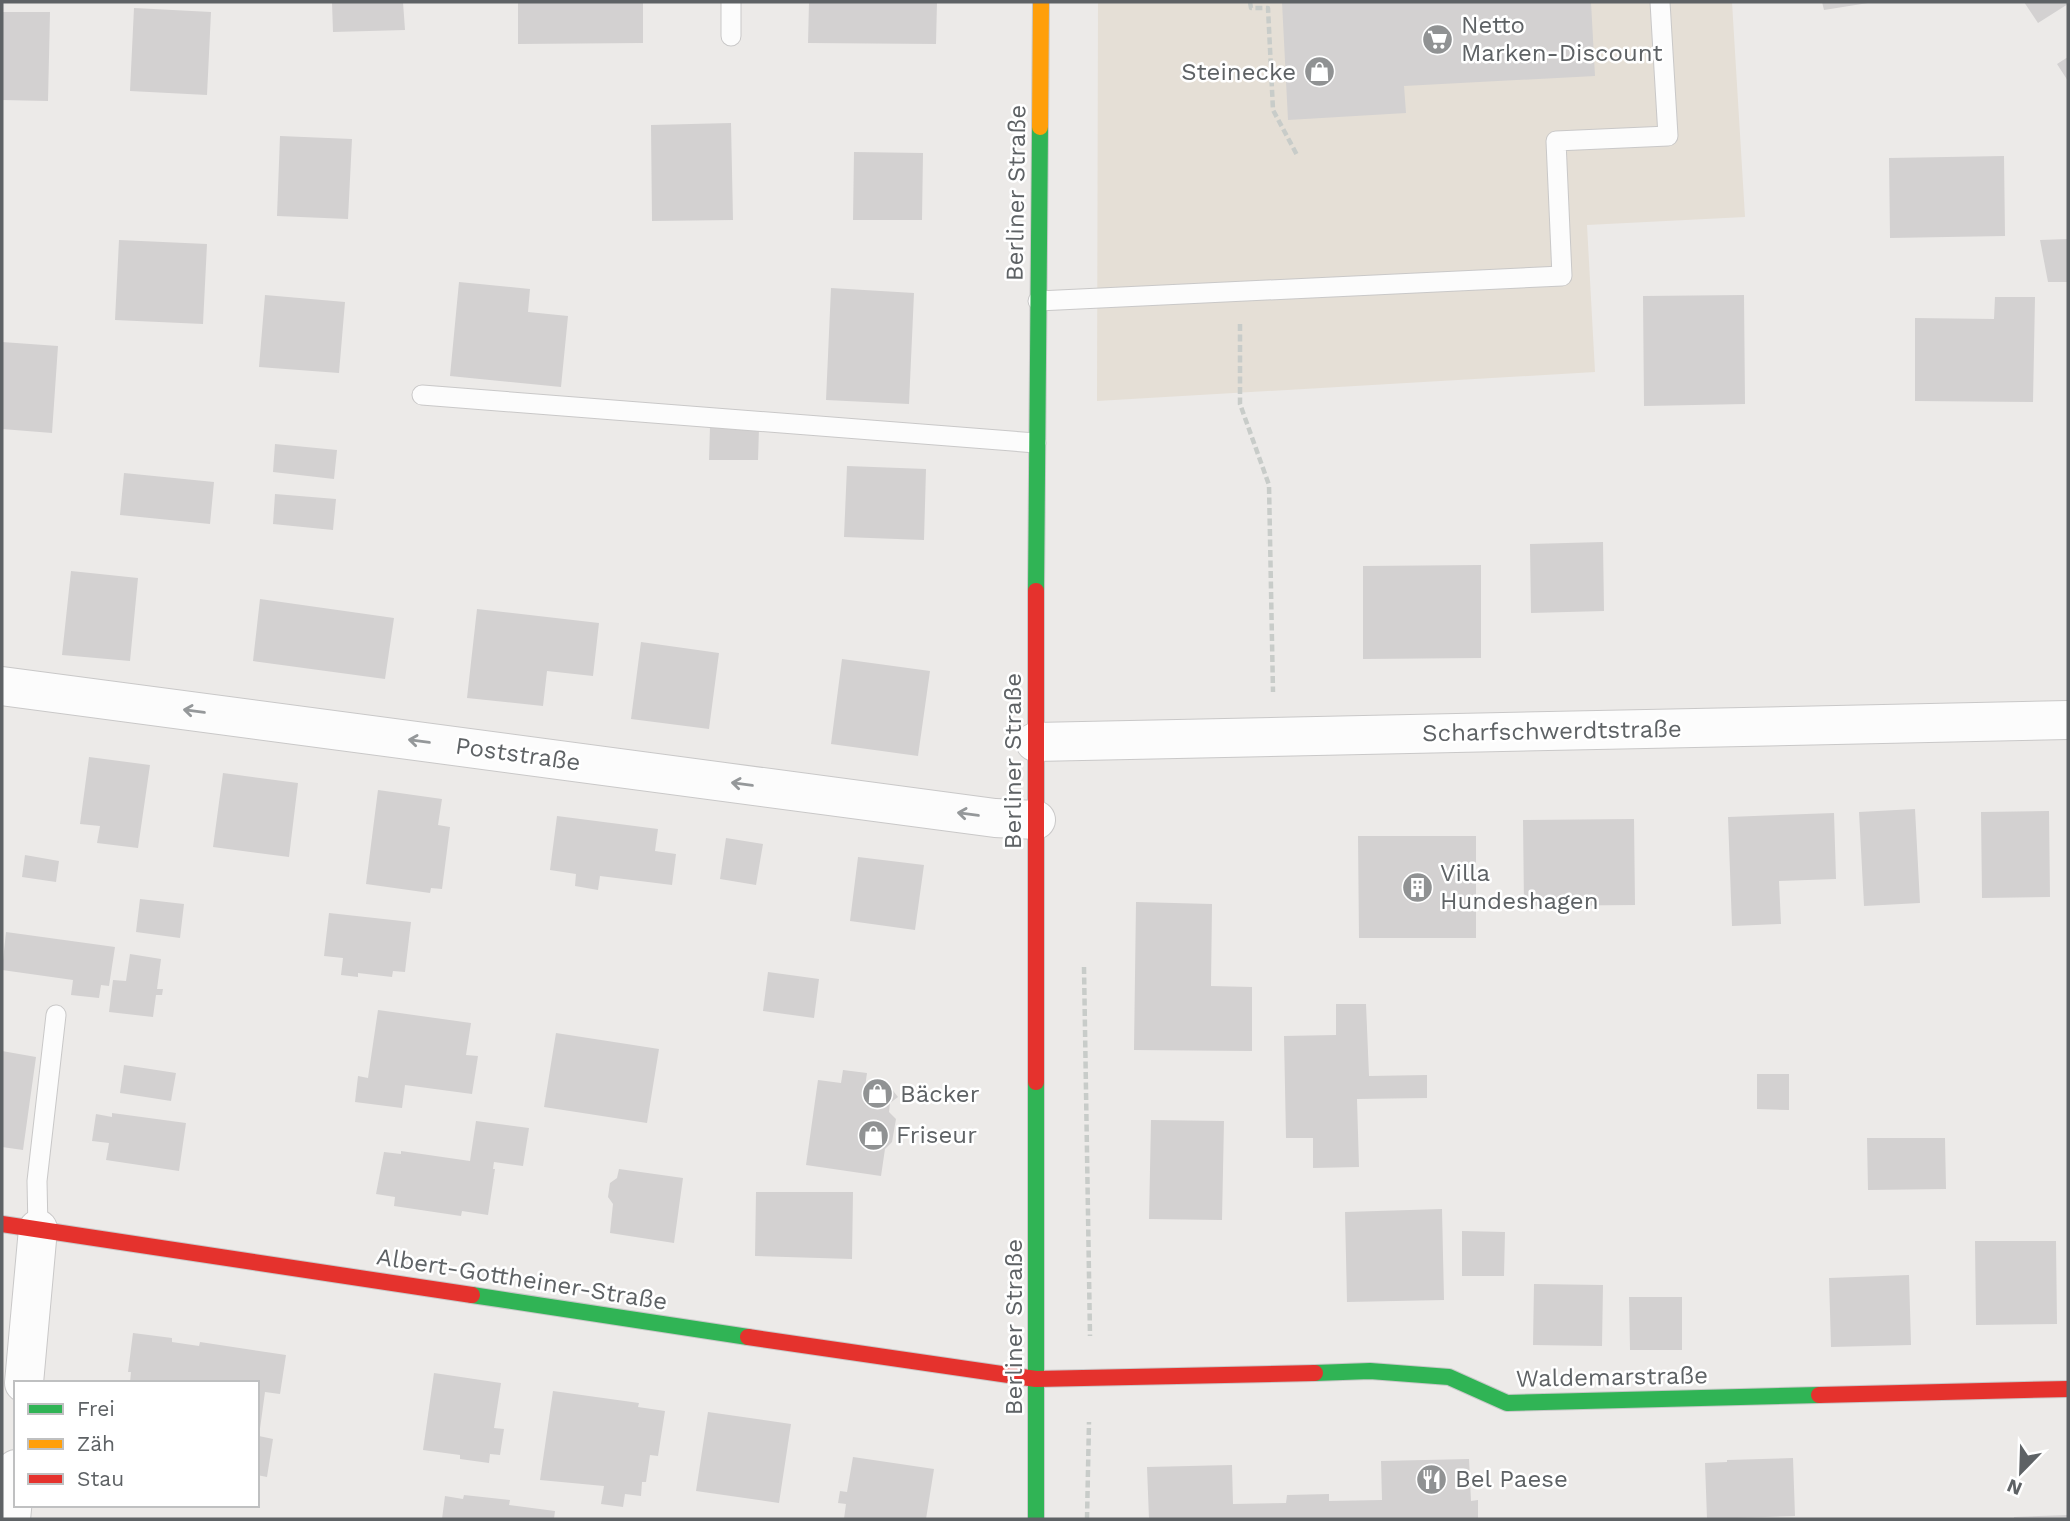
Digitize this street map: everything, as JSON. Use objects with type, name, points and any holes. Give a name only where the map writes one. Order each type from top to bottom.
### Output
[{"type":"street","name":"Berliner Straße","points":[[1036,1519],[1035,742],[1041,2]]},
{"type":"street","name":"Poststraße","points":[[2,686],[995,818],[1035,820]]},
{"type":"street","name":"Scharfschwerdtstraße","points":[[1035,742],[2068,720]]},
{"type":"street","name":"Albert-Gottheiner-Straße","points":[[20,1226],[1036,1379]]},
{"type":"street","points":[[20,1226],[24,1381]]},
{"type":"street","name":"Waldemarstraße","points":[[1036,1379],[1370,1371],[1449,1377],[1507,1403],[2068,1389]]},
{"type":"street","points":[[11,1519],[14,1489]]},
{"type":"lane","points":[[731,2],[732,36]]},
{"type":"lane","points":[[1038,301],[1562,276],[1556,141],[1668,136],[1661,2]]},
{"type":"lane","points":[[422,395],[1036,443]]},
{"type":"lane","points":[[20,1226],[37,1181],[56,1015]]},
{"type":"path","points":[[1250,2],[1251,9],[1268,8],[1273,110],[1297,155]]},
{"type":"path","points":[[1240,292],[1241,404],[1269,485],[1275,737]]},
{"type":"shaded area","points":[[1098,2],[1732,2],[1745,217],[1587,225],[1595,372],[1097,401]]},
{"type":"building","points":[[332,2],[403,2],[405,30],[333,32]]},
{"type":"building","points":[[518,2],[643,2],[643,43],[518,44]]},
{"type":"building","points":[[809,2],[937,2],[936,44],[808,43]]},
{"type":"building","name":"Netto Marken-Discount","points":[[1282,2],[1591,2],[1595,76],[1404,86],[1406,113],[1288,120]]},
{"type":"building","points":[[1822,2],[1868,2],[1868,3],[1824,10]]},
{"type":"building","points":[[2024,2],[2068,2],[2068,4],[2038,23]]},
{"type":"building","points":[[134,8],[211,12],[207,95],[130,91]]},
{"type":"building","points":[[2,12],[50,12],[48,101],[2,100]]},
{"type":"building","points":[[2068,57],[2068,81],[2057,64]]},
{"type":"building","points":[[731,123],[733,220],[652,221],[651,125]]},
{"type":"building","points":[[280,136],[352,139],[348,219],[277,216]]},
{"type":"building","points":[[854,152],[923,153],[922,220],[853,220]]},
{"type":"building","points":[[2004,156],[2005,236],[1890,238],[1889,158]]},
{"type":"building","points":[[2068,239],[2068,282],[2048,282],[2040,240]]},
{"type":"building","points":[[119,240],[207,244],[203,324],[115,320]]},
{"type":"building","points":[[459,282],[530,289],[528,312],[568,316],[561,387],[450,376]]},
{"type":"building","points":[[831,288],[914,293],[909,404],[826,400]]},
{"type":"building","points":[[265,295],[345,302],[339,373],[259,367]]},
{"type":"building","points":[[1744,295],[1745,404],[1644,406],[1643,296]]},
{"type":"building","points":[[1995,297],[2035,297],[2033,402],[1915,401],[1915,318],[1994,319]]},
{"type":"building","points":[[2,342],[58,346],[52,433],[2,429]]},
{"type":"building","points":[[710,427],[759,428],[758,460],[709,460]]},
{"type":"building","points":[[275,444],[337,450],[334,479],[273,472]]},
{"type":"building","points":[[847,466],[926,469],[924,540],[844,537]]},
{"type":"building","points":[[124,473],[214,482],[210,524],[120,515]]},
{"type":"building","points":[[275,494],[336,499],[333,530],[273,524]]},
{"type":"building","points":[[1603,542],[1604,611],[1531,613],[1530,544]]},
{"type":"building","points":[[1481,565],[1481,658],[1363,659],[1363,566]]},
{"type":"building","points":[[71,571],[138,578],[130,661],[62,655]]},
{"type":"building","points":[[260,599],[394,618],[385,679],[253,661]]},
{"type":"building","points":[[477,609],[599,623],[593,676],[547,671],[543,706],[467,698]]},
{"type":"building","points":[[641,642],[719,653],[709,729],[631,719]]},
{"type":"building","points":[[842,659],[930,671],[918,756],[831,744]]},
{"type":"building","points":[[89,757],[150,765],[138,848],[97,843],[100,826],[80,824]]},
{"type":"building","points":[[223,773],[298,783],[289,857],[213,847]]},
{"type":"building","points":[[378,790],[442,799],[438,825],[450,827],[442,889],[431,888],[430,893],[366,884]]},
{"type":"building","points":[[1915,809],[1920,903],[1864,906],[1859,812]]},
{"type":"building","points":[[2049,811],[2050,897],[1982,898],[1981,812]]},
{"type":"building","points":[[1834,813],[1836,879],[1779,881],[1781,924],[1732,926],[1728,817]]},
{"type":"building","points":[[557,816],[658,829],[655,851],[676,854],[672,885],[600,876],[598,890],[575,886],[576,874],[550,870]]},
{"type":"building","points":[[1634,819],[1635,905],[1524,906],[1523,820]]},
{"type":"building","name":"Villa Hundeshagen","points":[[1358,836],[1476,836],[1476,938],[1359,938]]},
{"type":"building","points":[[726,838],[763,844],[756,885],[720,879]]},
{"type":"building","points":[[25,855],[59,861],[56,882],[22,877]]},
{"type":"building","points":[[858,857],[924,865],[915,930],[850,921]]},
{"type":"building","points":[[140,899],[184,904],[180,938],[136,932]]},
{"type":"building","points":[[1136,902],[1212,904],[1211,986],[1252,987],[1252,1051],[1134,1050]]},
{"type":"building","points":[[329,913],[411,922],[405,972],[393,971],[392,977],[358,973],[358,977],[341,975],[343,958],[324,956]]},
{"type":"building","points":[[6,932],[115,947],[109,986],[101,985],[99,998],[71,995],[73,980],[2,970]]},
{"type":"building","points":[[130,954],[161,959],[157,989],[163,989],[162,995],[156,995],[153,1017],[109,1012],[113,980],[126,981]]},
{"type":"building","points":[[768,972],[819,979],[814,1018],[763,1011]]},
{"type":"building","points":[[1336,1004],[1366,1004],[1369,1076],[1427,1075],[1427,1098],[1357,1099],[1359,1167],[1313,1168],[1313,1138],[1286,1138],[1284,1036],[1336,1035]]},
{"type":"building","points":[[378,1010],[471,1023],[466,1055],[478,1056],[472,1094],[405,1085],[402,1108],[355,1102],[358,1076],[368,1078]]},
{"type":"building","points":[[556,1033],[659,1049],[647,1123],[544,1107]]},
{"type":"building","points":[[2,1051],[36,1057],[23,1150],[2,1147]]},
{"type":"building","points":[[124,1065],[176,1073],[171,1101],[120,1093]]},
{"type":"building","points":[[843,1070],[867,1073],[865,1087],[877,1089],[886,1082],[898,1097],[890,1103],[889,1112],[896,1119],[892,1142],[885,1149],[881,1176],[806,1165],[818,1080],[841,1083]]},
{"type":"building","points":[[1757,1074],[1789,1074],[1789,1110],[1757,1109]]},
{"type":"building","points":[[112,1113],[186,1123],[179,1171],[106,1160],[109,1143],[92,1141],[96,1114],[112,1117]]},
{"type":"building","points":[[1151,1120],[1224,1121],[1222,1220],[1149,1219]]},
{"type":"building","points":[[476,1121],[529,1128],[523,1166],[494,1162],[488,1215],[462,1211],[461,1216],[394,1206],[395,1197],[376,1194],[384,1152],[401,1154],[401,1151],[470,1161]]},
{"type":"building","points":[[1867,1138],[1945,1138],[1946,1189],[1868,1190]]},
{"type":"building","points":[[619,1169],[683,1178],[674,1243],[610,1233],[613,1204],[608,1197],[610,1183],[617,1178]]},
{"type":"building","points":[[756,1192],[853,1192],[852,1259],[755,1256]]},
{"type":"building","points":[[1442,1209],[1444,1300],[1347,1302],[1345,1212]]},
{"type":"building","points":[[1462,1231],[1505,1232],[1504,1276],[1462,1276]]},
{"type":"building","points":[[1975,1241],[2056,1241],[2057,1324],[1976,1325]]},
{"type":"building","points":[[1909,1275],[1911,1345],[1831,1347],[1829,1278]]},
{"type":"building","points":[[1534,1284],[1603,1285],[1602,1346],[1533,1345]]},
{"type":"building","points":[[1629,1297],[1682,1297],[1682,1350],[1630,1350]]},
{"type":"building","points":[[133,1333],[172,1338],[172,1342],[199,1346],[200,1342],[286,1355],[280,1394],[265,1392],[259,1436],[259,1381],[130,1381],[131,1372],[128,1372]]},
{"type":"building","points":[[434,1373],[501,1383],[494,1428],[504,1429],[500,1455],[490,1454],[489,1463],[460,1459],[460,1455],[423,1450]]},
{"type":"building","points":[[553,1391],[639,1403],[638,1407],[665,1411],[658,1456],[650,1455],[641,1496],[625,1494],[623,1507],[601,1504],[604,1486],[540,1480]]},
{"type":"building","points":[[708,1412],[791,1424],[779,1503],[696,1491]]},
{"type":"building","points":[[259,1436],[273,1439],[267,1477],[259,1475]]},
{"type":"building","points":[[853,1457],[934,1469],[926,1519],[844,1519],[846,1504],[838,1503],[840,1491],[847,1492]]},
{"type":"building","points":[[1793,1458],[1795,1516],[1707,1519],[1705,1463]]},
{"type":"building","points":[[1469,1459],[1471,1501],[1478,1500],[1478,1519],[1149,1519],[1147,1467],[1232,1465],[1233,1504],[1286,1503],[1287,1495],[1329,1494],[1329,1501],[1382,1500],[1381,1461]]},
{"type":"building","points":[[464,1495],[510,1500],[509,1505],[555,1511],[554,1519],[442,1519],[445,1496],[463,1499]]},
{"type":"building","points":[[2068,1515],[2068,1519],[2014,1519],[2014,1517]]},
{"type":"traffic: fast","points":[[1036,591],[1040,127]]},
{"type":"traffic: fast","points":[[1036,1082],[1036,1519]]},
{"type":"traffic: fast","points":[[472,1295],[748,1337]]},
{"type":"traffic: fast","points":[[1315,1373],[1370,1371],[1449,1377],[1507,1403],[1819,1395]]},
{"type":"traffic: slow","points":[[1040,127],[1041,2]]},
{"type":"traffic: jam","points":[[1036,591],[1036,1082]]},
{"type":"traffic: jam","points":[[2,1224],[472,1295]]},
{"type":"traffic: jam","points":[[748,1337],[1036,1379],[1315,1373]]},
{"type":"traffic: jam","points":[[1819,1395],[2068,1389]]},
{"type":"place","name":"Netto Marken-Discount","points":[[1438,39]]},
{"type":"place","name":"Steinecke","points":[[1319,72]]},
{"type":"place","name":"Villa Hundeshagen","points":[[1417,887]]},
{"type":"place","name":"Bäcker","points":[[877,1094]]},
{"type":"place","name":"Friseur","points":[[873,1135]]},
{"type":"place","name":"Bel Paese","points":[[1432,1479]]}]
